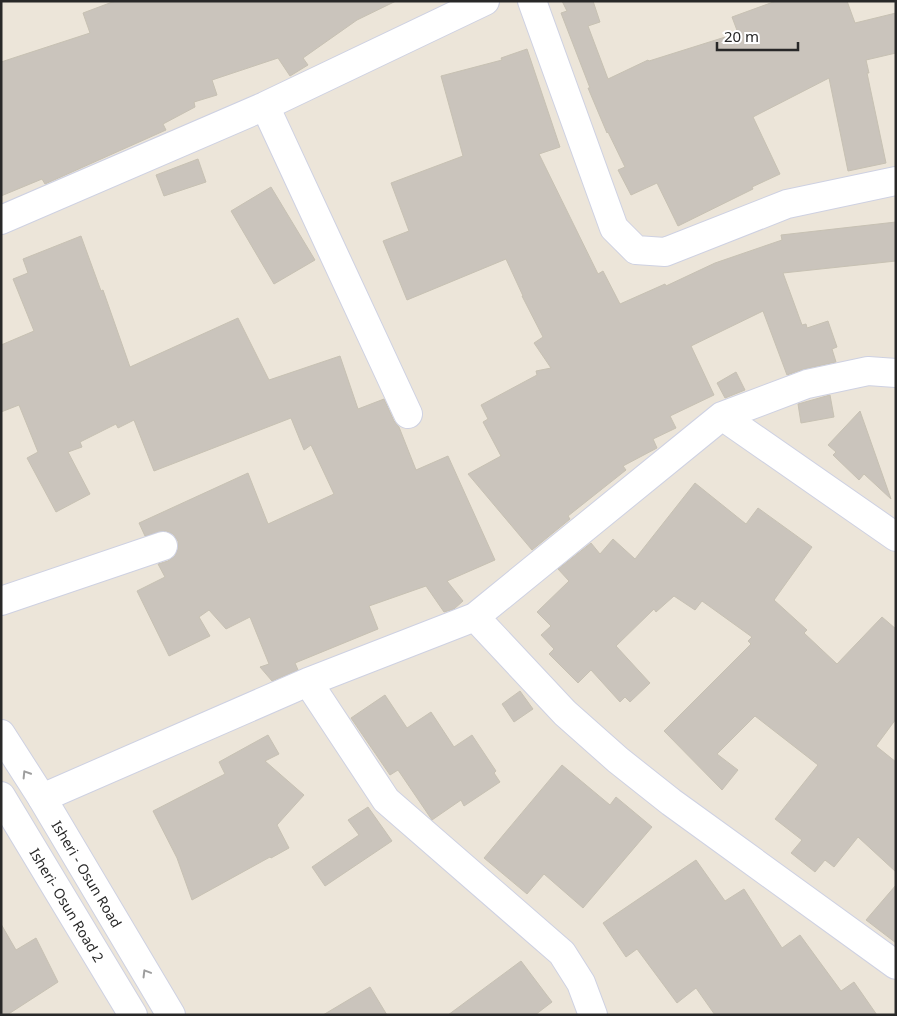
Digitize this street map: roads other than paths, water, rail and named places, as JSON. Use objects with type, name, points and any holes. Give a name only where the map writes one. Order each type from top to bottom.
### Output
[{"type":"street","points":[[1,220],[265,106],[485,1]]},
{"type":"street","points":[[532,1],[614,228],[636,250],[665,252],[787,204],[896,181]]},
{"type":"street","points":[[265,106],[408,414]]},
{"type":"street","points":[[42,798],[308,682],[475,617],[722,416],[807,384],[868,371],[896,373]]},
{"type":"street","points":[[722,416],[896,537]]},
{"type":"street","points":[[1,601],[163,546]]},
{"type":"street","points":[[475,617],[565,713],[618,760],[670,802],[896,965]]},
{"type":"street","points":[[308,682],[386,800],[562,953],[580,983],[593,1015]]},
{"type":"street","name":"Isheri - Osun Road","points":[[1,734],[42,798],[171,1015]]},
{"type":"street","name":"Isheri- Osun Road 2","points":[[1,796],[133,1015]]}]
